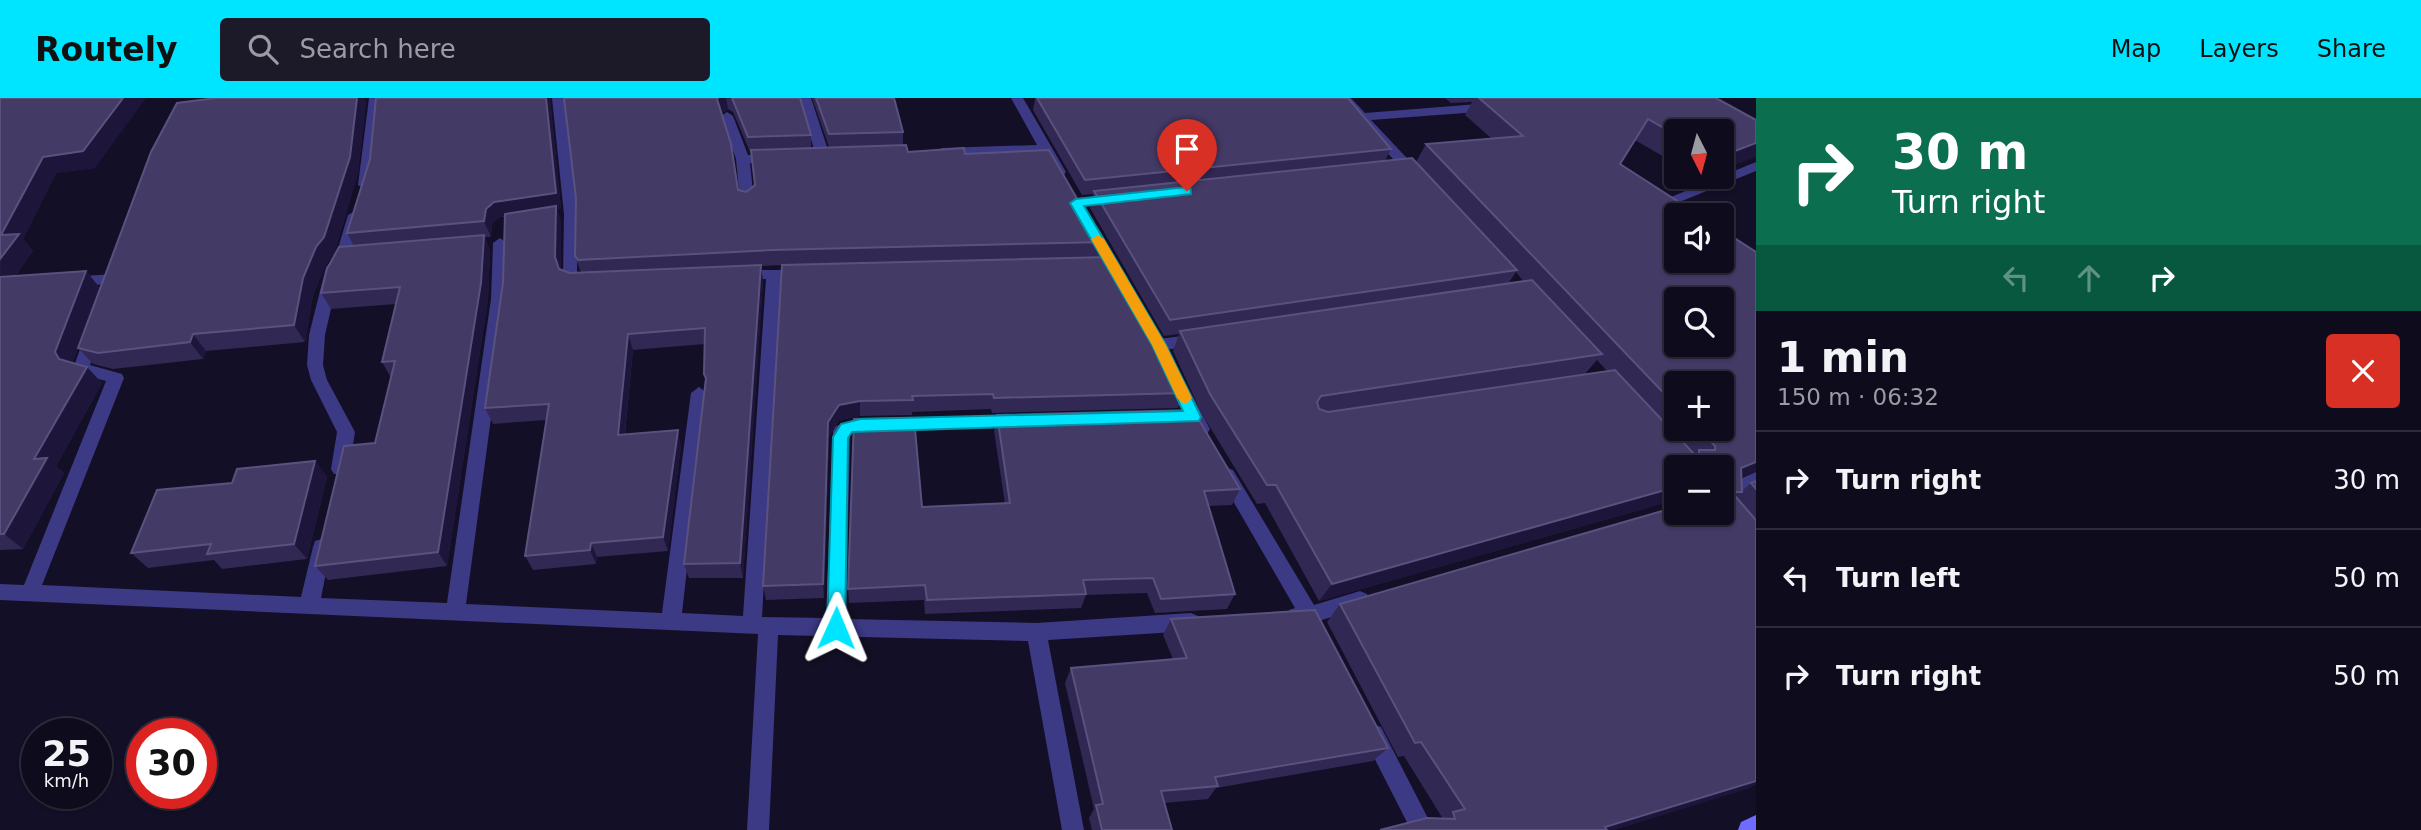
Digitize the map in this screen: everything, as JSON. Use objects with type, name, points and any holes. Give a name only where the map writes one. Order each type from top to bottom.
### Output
[{"type":"street","points":[[337,485],[346,432],[319,380],[315,365],[317,334],[333,267],[349,257],[368,174],[375,98]]},
{"type":"street","points":[[558,98],[570,276],[581,283],[601,283]]},
{"type":"street","points":[[805,98],[824,156]]},
{"type":"street","points":[[1344,98],[1362,117],[1401,169],[1426,188]]},
{"type":"street","points":[[1024,102],[1107,265],[1126,288]]},
{"type":"street","points":[[1362,117],[1507,106]]},
{"type":"street","points":[[727,116],[743,159],[747,201]]},
{"type":"street","points":[[921,153],[1047,149]]},
{"type":"street","points":[[743,159],[783,157]]},
{"type":"street","points":[[1664,211],[1656,206],[1756,166]]},
{"type":"street","points":[[1076,203],[1132,197]]},
{"type":"street","points":[[455,612],[499,299],[496,238]]},
{"type":"street","points":[[720,276],[828,272]]},
{"type":"street","points":[[758,830],[760,626],[774,273]]},
{"type":"street","points":[[50,283],[113,279]]},
{"type":"street","points":[[29,595],[116,378],[81,369],[99,318]]},
{"type":"street","points":[[1207,440],[1186,417],[1156,340],[1213,338]]},
{"type":"street","points":[[671,621],[699,393]]},
{"type":"street","points":[[836,628],[842,431],[860,425],[1040,420]]},
{"type":"street","points":[[1220,463],[1322,639]]},
{"type":"street","points":[[1734,489],[1756,479]]},
{"type":"street","points":[[309,606],[327,525]]},
{"type":"street","points":[[0,593],[836,628],[1036,632],[1214,621]]},
{"type":"street","points":[[1282,616],[1310,615],[1375,596]]},
{"type":"street","points":[[1036,632],[1073,830]]},
{"type":"street","points":[[1366,722],[1423,830]]},
{"type":"street","points":[[1749,830],[1756,826]]},
{"type":"building","points":[[0,98],[123,98],[83,151],[43,157],[1,235],[19,234],[0,259]]},
{"type":"building","points":[[216,98],[357,98],[350,157],[324,237],[316,247],[303,278],[294,325],[193,334],[190,342],[98,353],[78,348],[151,152],[177,103]]},
{"type":"building","points":[[376,98],[546,98],[556,193],[494,202],[486,209],[484,221],[347,233],[370,159]]},
{"type":"building","points":[[564,98],[718,98],[731,144],[738,190],[746,192],[755,185],[751,150],[906,145],[908,152],[964,148],[965,154],[1049,150],[1102,242],[772,250],[578,260],[575,256],[576,198]]},
{"type":"building","points":[[732,98],[800,98],[811,135],[748,137]]},
{"type":"building","points":[[816,98],[894,98],[903,132],[829,134]]},
{"type":"building","points":[[1037,98],[1348,98],[1391,149],[1085,180]]},
{"type":"building","points":[[1479,98],[1716,98],[1756,120],[1756,143],[1734,151],[1734,119],[1664,119],[1664,128],[1648,119],[1620,164],[1680,203],[1664,203],[1664,273],[1734,273],[1734,238],[1756,252],[1756,462],[1741,468],[1742,492],[1735,492],[1735,496],[1756,520],[1756,781],[1605,827],[1607,830],[1380,830],[1427,818],[1455,819],[1453,812],[1465,809],[1421,742],[1415,743],[1340,604],[1664,510],[1664,525],[1734,525],[1734,455],[1699,455],[1699,450],[1715,450],[1710,441],[1734,441],[1734,371],[1664,371],[1664,393],[1426,144],[1523,136]]},
{"type":"building","points":[[1412,158],[1517,270],[1170,320],[1094,191]]},
{"type":"building","points":[[556,206],[555,257],[559,269],[570,273],[761,265],[740,563],[684,564],[706,378],[705,328],[628,334],[618,435],[678,430],[663,537],[591,543],[590,550],[525,556],[549,404],[485,408],[503,283],[505,214]]},
{"type":"building","points":[[484,235],[481,283],[438,552],[315,566],[344,446],[375,443],[395,361],[382,362],[400,287],[321,293],[327,269],[339,247]]},
{"type":"building","points":[[1110,257],[1154,330],[1184,393],[994,398],[993,394],[912,396],[913,400],[860,401],[839,405],[828,422],[823,584],[763,586],[782,265]]},
{"type":"building","points":[[86,271],[55,352],[59,359],[87,367],[34,459],[47,458],[4,534],[0,534],[0,277]]},
{"type":"building","points":[[1532,280],[1602,354],[1321,396],[1317,402],[1319,409],[1328,412],[1615,370],[1664,422],[1664,441],[1682,441],[1695,455],[1664,455],[1664,490],[1332,584],[1276,485],[1267,485],[1210,394],[1180,331]]},
{"type":"building","points":[[1193,410],[1240,489],[1204,491],[1235,594],[1161,599],[1153,578],[1083,580],[1086,594],[927,600],[925,585],[848,589],[854,419],[914,418],[922,507],[1010,503],[997,415]]},
{"type":"building","points":[[315,461],[294,544],[207,554],[211,544],[131,553],[157,490],[232,483],[237,469]]},
{"type":"building","points":[[1315,610],[1388,748],[1215,777],[1218,786],[1161,791],[1172,830],[1102,830],[1096,805],[1103,804],[1071,668],[1187,658],[1171,619]]},
{"type":"slow traffic","points":[[1098,239],[1159,345],[1184,398]]},
{"type":"route","points":[[836,628],[841,437],[846,428],[860,425],[1193,417],[1159,345],[1076,203],[1187,191]]}]
